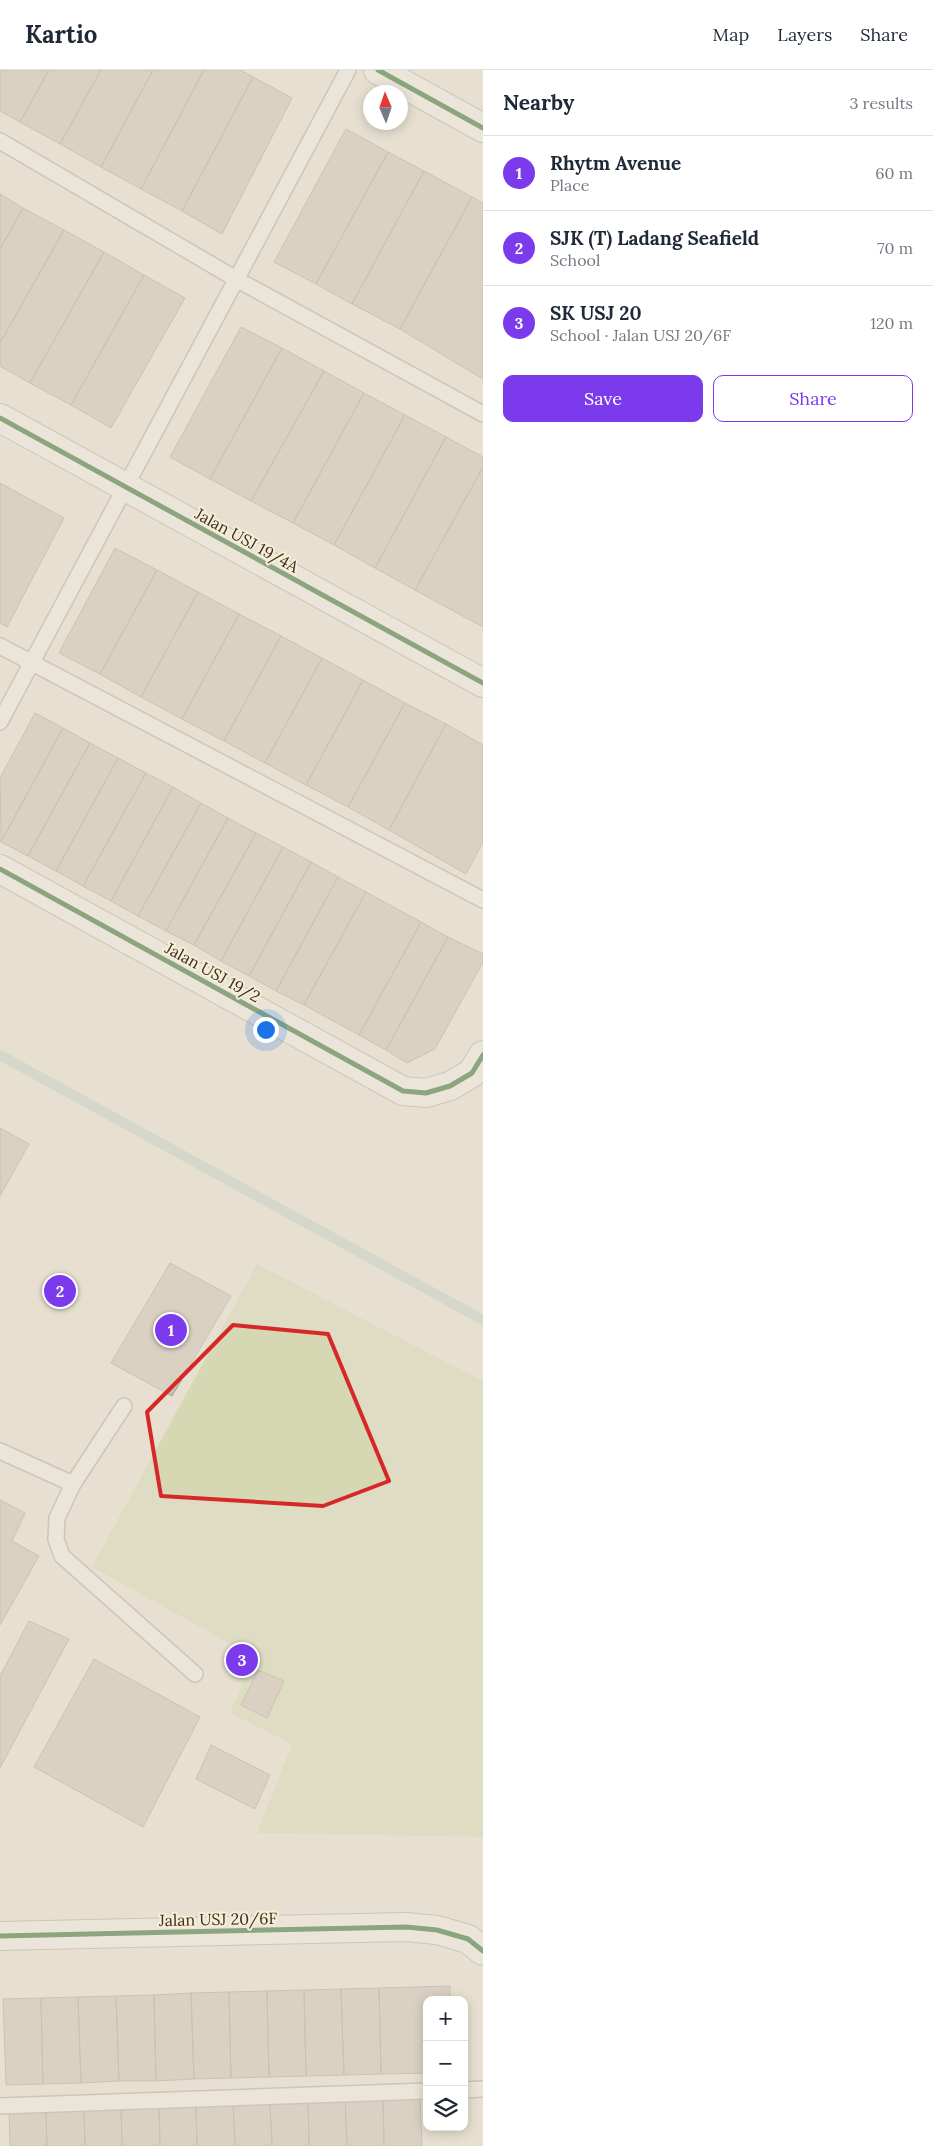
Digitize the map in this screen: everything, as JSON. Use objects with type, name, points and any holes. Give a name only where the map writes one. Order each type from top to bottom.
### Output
[{"type":"street","points":[[388,72],[483,128]]},
{"type":"street","name":"Jalan USJ 19/4A","points":[[0,418],[483,683]]},
{"type":"street","name":"Jalan USJ 19/2","points":[[0,869],[403,1091],[426,1093],[450,1086],[477,1064]]},
{"type":"street","name":"Jalan USJ 20/6F","points":[[0,1936],[396,1927],[437,1930],[468,1939],[483,1951]]},
{"type":"lane","points":[[0,722],[348,70]]},
{"type":"lane","points":[[0,141],[236,279],[483,414]]},
{"type":"lane","points":[[0,646],[483,900]]},
{"type":"lane","points":[[124,1406],[74,1484],[57,1518],[56,1539],[62,1556],[195,1674]]},
{"type":"lane","points":[[0,1451],[74,1484]]},
{"type":"lane","points":[[468,2090],[483,2089]]},
{"type":"lane","points":[[0,2106],[423,2091]]},
{"type":"highlighted area","points":[[233,1325],[328,1334],[389,1481],[323,1506],[161,1496],[147,1412]]},
{"type":"green space","points":[[257,1264],[483,1381],[483,1837],[257,1833],[292,1744],[230,1713],[254,1657],[92,1567]]},
{"type":"building","points":[[0,70],[49,70],[20,122],[0,111]]},
{"type":"building","points":[[49,70],[101,70],[60,144],[20,122]]},
{"type":"building","points":[[101,70],[153,70],[101,167],[60,144]]},
{"type":"building","points":[[153,70],[204,70],[141,189],[101,167]]},
{"type":"building","points":[[204,70],[240,70],[253,77],[182,211],[141,189]]},
{"type":"building","points":[[253,77],[292,98],[222,234],[182,211]]},
{"type":"building","points":[[346,129],[388,152],[316,284],[274,262]]},
{"type":"building","points":[[388,152],[424,171],[352,304],[316,284]]},
{"type":"building","points":[[424,171],[472,197],[400,329],[352,304]]},
{"type":"building","points":[[0,194],[23,208],[0,249]]},
{"type":"building","points":[[472,197],[483,203],[483,379],[400,329]]},
{"type":"building","points":[[23,208],[64,230],[0,343],[0,249]]},
{"type":"building","points":[[64,230],[104,252],[30,383],[0,366],[0,343]]},
{"type":"building","points":[[104,252],[144,275],[71,405],[30,383]]},
{"type":"building","points":[[144,275],[185,298],[111,428],[71,405]]},
{"type":"building","points":[[241,327],[282,348],[210,479],[170,457]]},
{"type":"building","points":[[282,348],[324,371],[251,501],[210,479]]},
{"type":"building","points":[[324,371],[364,393],[293,523],[251,501]]},
{"type":"building","points":[[364,393],[405,415],[334,545],[293,523]]},
{"type":"building","points":[[405,415],[446,437],[375,568],[334,545]]},
{"type":"building","points":[[446,437],[483,457],[483,467],[415,590],[375,568]]},
{"type":"building","points":[[483,467],[483,627],[415,590]]},
{"type":"building","points":[[0,483],[64,518],[7,627],[0,623]]},
{"type":"building","points":[[115,548],[157,570],[100,674],[59,653]]},
{"type":"building","points":[[157,570],[198,592],[141,697],[100,674]]},
{"type":"building","points":[[198,592],[239,614],[182,719],[141,697]]},
{"type":"building","points":[[239,614],[281,636],[224,741],[182,719]]},
{"type":"building","points":[[281,636],[322,658],[265,763],[224,741]]},
{"type":"building","points":[[322,658],[363,680],[306,785],[265,763]]},
{"type":"building","points":[[363,680],[405,703],[348,807],[306,785]]},
{"type":"building","points":[[405,703],[446,724],[389,830],[348,807]]},
{"type":"building","points":[[35,713],[63,728],[1,842],[0,778]]},
{"type":"building","points":[[446,724],[483,745],[483,842],[466,874],[389,830]]},
{"type":"building","points":[[63,728],[90,743],[28,856],[1,842]]},
{"type":"building","points":[[90,743],[118,758],[56,871],[28,856]]},
{"type":"building","points":[[118,758],[146,773],[83,886],[56,871]]},
{"type":"building","points":[[146,773],[173,787],[111,901],[83,886]]},
{"type":"building","points":[[173,787],[201,803],[138,916],[111,901]]},
{"type":"building","points":[[201,803],[228,818],[166,931],[138,916]]},
{"type":"building","points":[[228,818],[256,833],[194,945],[166,931]]},
{"type":"building","points":[[256,833],[283,847],[221,961],[194,945]]},
{"type":"building","points":[[283,847],[311,862],[249,976],[221,961]]},
{"type":"building","points":[[311,862],[338,877],[276,991],[249,976]]},
{"type":"building","points":[[338,877],[366,892],[304,1005],[276,991]]},
{"type":"building","points":[[366,892],[421,922],[359,1035],[304,1005]]},
{"type":"building","points":[[421,922],[448,937],[386,1050],[359,1035]]},
{"type":"building","points":[[448,937],[483,954],[483,962],[435,1049],[407,1063],[386,1050]]},
{"type":"building","points":[[0,1128],[29,1144],[0,1196]]},
{"type":"building","points":[[170,1263],[231,1296],[172,1396],[111,1363]]},
{"type":"building","points":[[0,1500],[25,1513],[12,1541],[39,1556],[0,1625]]},
{"type":"building","points":[[29,1621],[69,1639],[0,1768],[0,1676]]},
{"type":"building","points":[[94,1659],[200,1717],[143,1827],[34,1767]]},
{"type":"building","points":[[258,1670],[284,1681],[267,1718],[241,1705]]},
{"type":"building","points":[[211,1745],[270,1775],[255,1809],[196,1779]]},
{"type":"building","points":[[450,1986],[450,1996],[423,1996],[423,2073],[381,2074],[379,1988]]},
{"type":"building","points":[[379,1988],[381,2074],[344,2075],[341,1989]]},
{"type":"building","points":[[341,1989],[344,2075],[306,2076],[304,1990]]},
{"type":"building","points":[[304,1990],[306,2076],[269,2077],[267,1991]]},
{"type":"building","points":[[267,1991],[269,2077],[231,2078],[229,1992]]},
{"type":"building","points":[[229,1992],[231,2078],[194,2079],[191,1993]]},
{"type":"building","points":[[191,1993],[194,2079],[156,2081],[154,1995]]},
{"type":"building","points":[[154,1995],[156,2081],[119,2081],[116,1996]]},
{"type":"building","points":[[116,1996],[119,2081],[81,2083],[78,1997]]},
{"type":"building","points":[[78,1997],[81,2083],[43,2084],[41,1998]]},
{"type":"building","points":[[41,1998],[43,2084],[6,2085],[3,1999]]},
{"type":"building","points":[[420,2097],[422,2146],[384,2146],[383,2099]]},
{"type":"building","points":[[345,2099],[383,2099],[384,2146],[347,2146]]},
{"type":"building","points":[[345,2099],[347,2146],[309,2146],[308,2101]]},
{"type":"building","points":[[308,2101],[309,2146],[272,2146],[270,2102]]},
{"type":"building","points":[[270,2102],[272,2146],[235,2146],[233,2103]]},
{"type":"building","points":[[233,2103],[235,2146],[197,2146],[196,2104]]},
{"type":"building","points":[[196,2104],[197,2146],[160,2146],[159,2105]]},
{"type":"building","points":[[159,2105],[160,2146],[122,2146],[121,2106]]},
{"type":"building","points":[[121,2106],[122,2146],[85,2146],[84,2107]]},
{"type":"building","points":[[84,2107],[85,2146],[47,2146],[46,2108]]},
{"type":"building","points":[[46,2108],[47,2146],[10,2146],[9,2109]]},
{"type":"waterway","points":[[0,1055],[483,1320]]},
{"type":"cycle path","points":[[378,70],[483,128]]},
{"type":"cycle path","points":[[0,418],[483,683]]},
{"type":"cycle path","points":[[0,869],[403,1091],[426,1093],[450,1086],[472,1073],[483,1055]]},
{"type":"cycle path","points":[[0,1936],[406,1927],[437,1930],[468,1939],[483,1951]]},
{"type":"place","name":"SJK (T) Ladang Seafield","points":[[60,1291]]},
{"type":"place","name":"Rhytm Avenue","points":[[171,1330]]},
{"type":"place","name":"SK USJ 20","points":[[242,1660]]}]
